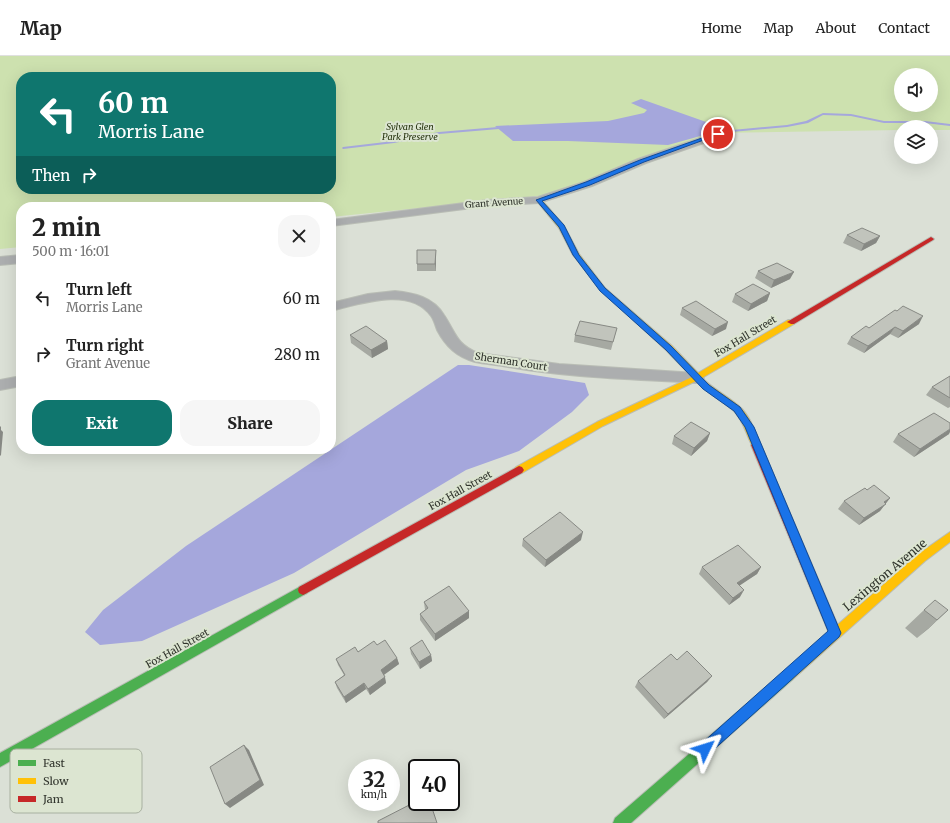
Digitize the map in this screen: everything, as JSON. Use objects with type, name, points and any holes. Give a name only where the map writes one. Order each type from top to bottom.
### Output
[{"type":"street","name":"Grant Avenue","points":[[336,223],[425,210],[488,203],[539,200],[588,184],[642,161],[718,134]]},
{"type":"street","points":[[539,200],[562,226],[576,255],[603,289],[668,348],[706,387],[737,409],[749,427],[835,633]]},
{"type":"street","name":"Fox Hall Street","points":[[20,749],[600,424],[696,378],[931,239]]},
{"type":"street","points":[[0,261],[16,259]]},
{"type":"street","name":"Sherman Court","points":[[336,306],[368,298],[398,295],[414,297],[426,304],[437,314],[449,340],[457,348],[472,356],[542,367],[696,378]]},
{"type":"street","points":[[0,385],[16,382]]},
{"type":"street","name":"Lexington Avenue","points":[[620,823],[921,558],[950,536]]},
{"type":"street","name":"Fox Hall Street","points":[[0,760],[10,754]]},
{"type":"green space","name":"Sylvan Glen Park Preserve","points":[[0,56],[950,56],[950,130],[938,130],[938,120],[894,120],[894,130],[712,133],[548,195],[336,216],[336,202],[16,202],[16,247],[0,249]]},
{"type":"water","points":[[641,99],[709,123],[714,126],[713,129],[704,135],[668,145],[568,141],[513,141],[495,126],[608,121],[644,113],[647,110],[631,103]]},
{"type":"water","points":[[458,365],[469,365],[585,383],[589,395],[572,412],[519,451],[466,470],[294,573],[142,641],[100,645],[85,632],[103,610],[186,546],[324,454],[336,454],[336,446]]},
{"type":"building","points":[[862,228],[880,236],[864,244],[847,235]]},
{"type":"building","points":[[417,250],[436,250],[435,264],[417,264]]},
{"type":"building","points":[[777,263],[794,272],[774,280],[758,271]]},
{"type":"building","points":[[753,284],[770,293],[751,304],[735,294]]},
{"type":"building","points":[[696,301],[728,322],[715,329],[682,308]]},
{"type":"building","points":[[903,306],[923,316],[903,331],[895,327],[868,346],[851,337],[866,326],[869,328]]},
{"type":"building","points":[[580,321],[617,328],[613,342],[575,335]]},
{"type":"building","points":[[366,326],[387,341],[371,350],[350,335]]},
{"type":"building","points":[[950,376],[950,398],[932,387]]},
{"type":"building","points":[[934,413],[950,423],[950,429],[920,449],[898,434]]},
{"type":"building","points":[[691,422],[710,433],[694,448],[674,436]]},
{"type":"building","points":[[874,485],[890,498],[884,502],[886,504],[864,518],[844,501],[865,488],[867,490]]},
{"type":"building","points":[[560,512],[583,532],[546,560],[523,539]]},
{"type":"building","points":[[738,545],[761,567],[737,583],[744,590],[733,598],[702,567]]},
{"type":"building","points":[[449,586],[469,611],[435,634],[420,614],[428,608],[424,602]]},
{"type":"building","points":[[935,600],[948,610],[937,620],[924,610]]},
{"type":"building","points":[[385,640],[397,658],[381,670],[385,677],[368,689],[364,683],[344,697],[335,682],[345,675],[336,659],[355,647],[358,652],[374,641],[377,645]]},
{"type":"building","points":[[422,640],[431,655],[419,662],[410,648]]},
{"type":"building","points":[[687,651],[712,676],[668,714],[638,681],[671,654],[677,660]]},
{"type":"building","points":[[244,745],[260,780],[225,804],[210,767]]},
{"type":"building","points":[[408,806],[408,811],[433,811],[437,823],[378,823],[378,821]]},
{"type":"waterway","points":[[732,131],[787,126],[807,122],[823,114],[851,115],[884,122],[925,122],[950,125]]},
{"type":"waterway","points":[[343,148],[394,142],[439,133],[498,128]]},
{"type":"traffic: fast","points":[[20,749],[303,590]]},
{"type":"traffic: fast","points":[[620,823],[789,675]]},
{"type":"traffic: fast","points":[[0,760],[10,754]]},
{"type":"traffic: slow","points":[[539,200],[562,227],[576,255],[603,289],[669,348],[706,387],[737,409],[749,427],[756,445]]},
{"type":"traffic: slow","points":[[519,470],[600,424],[696,378],[791,322]]},
{"type":"traffic: slow","points":[[789,675],[921,558],[950,536]]},
{"type":"traffic: jam","points":[[791,322],[931,239]]},
{"type":"traffic: jam","points":[[756,445],[835,633]]},
{"type":"traffic: jam","points":[[303,590],[519,470]]},
{"type":"route","points":[[705,749],[835,633],[749,427],[737,409],[706,387],[668,348],[603,289],[576,255],[562,226],[539,200],[588,184],[642,161],[718,134]]}]
